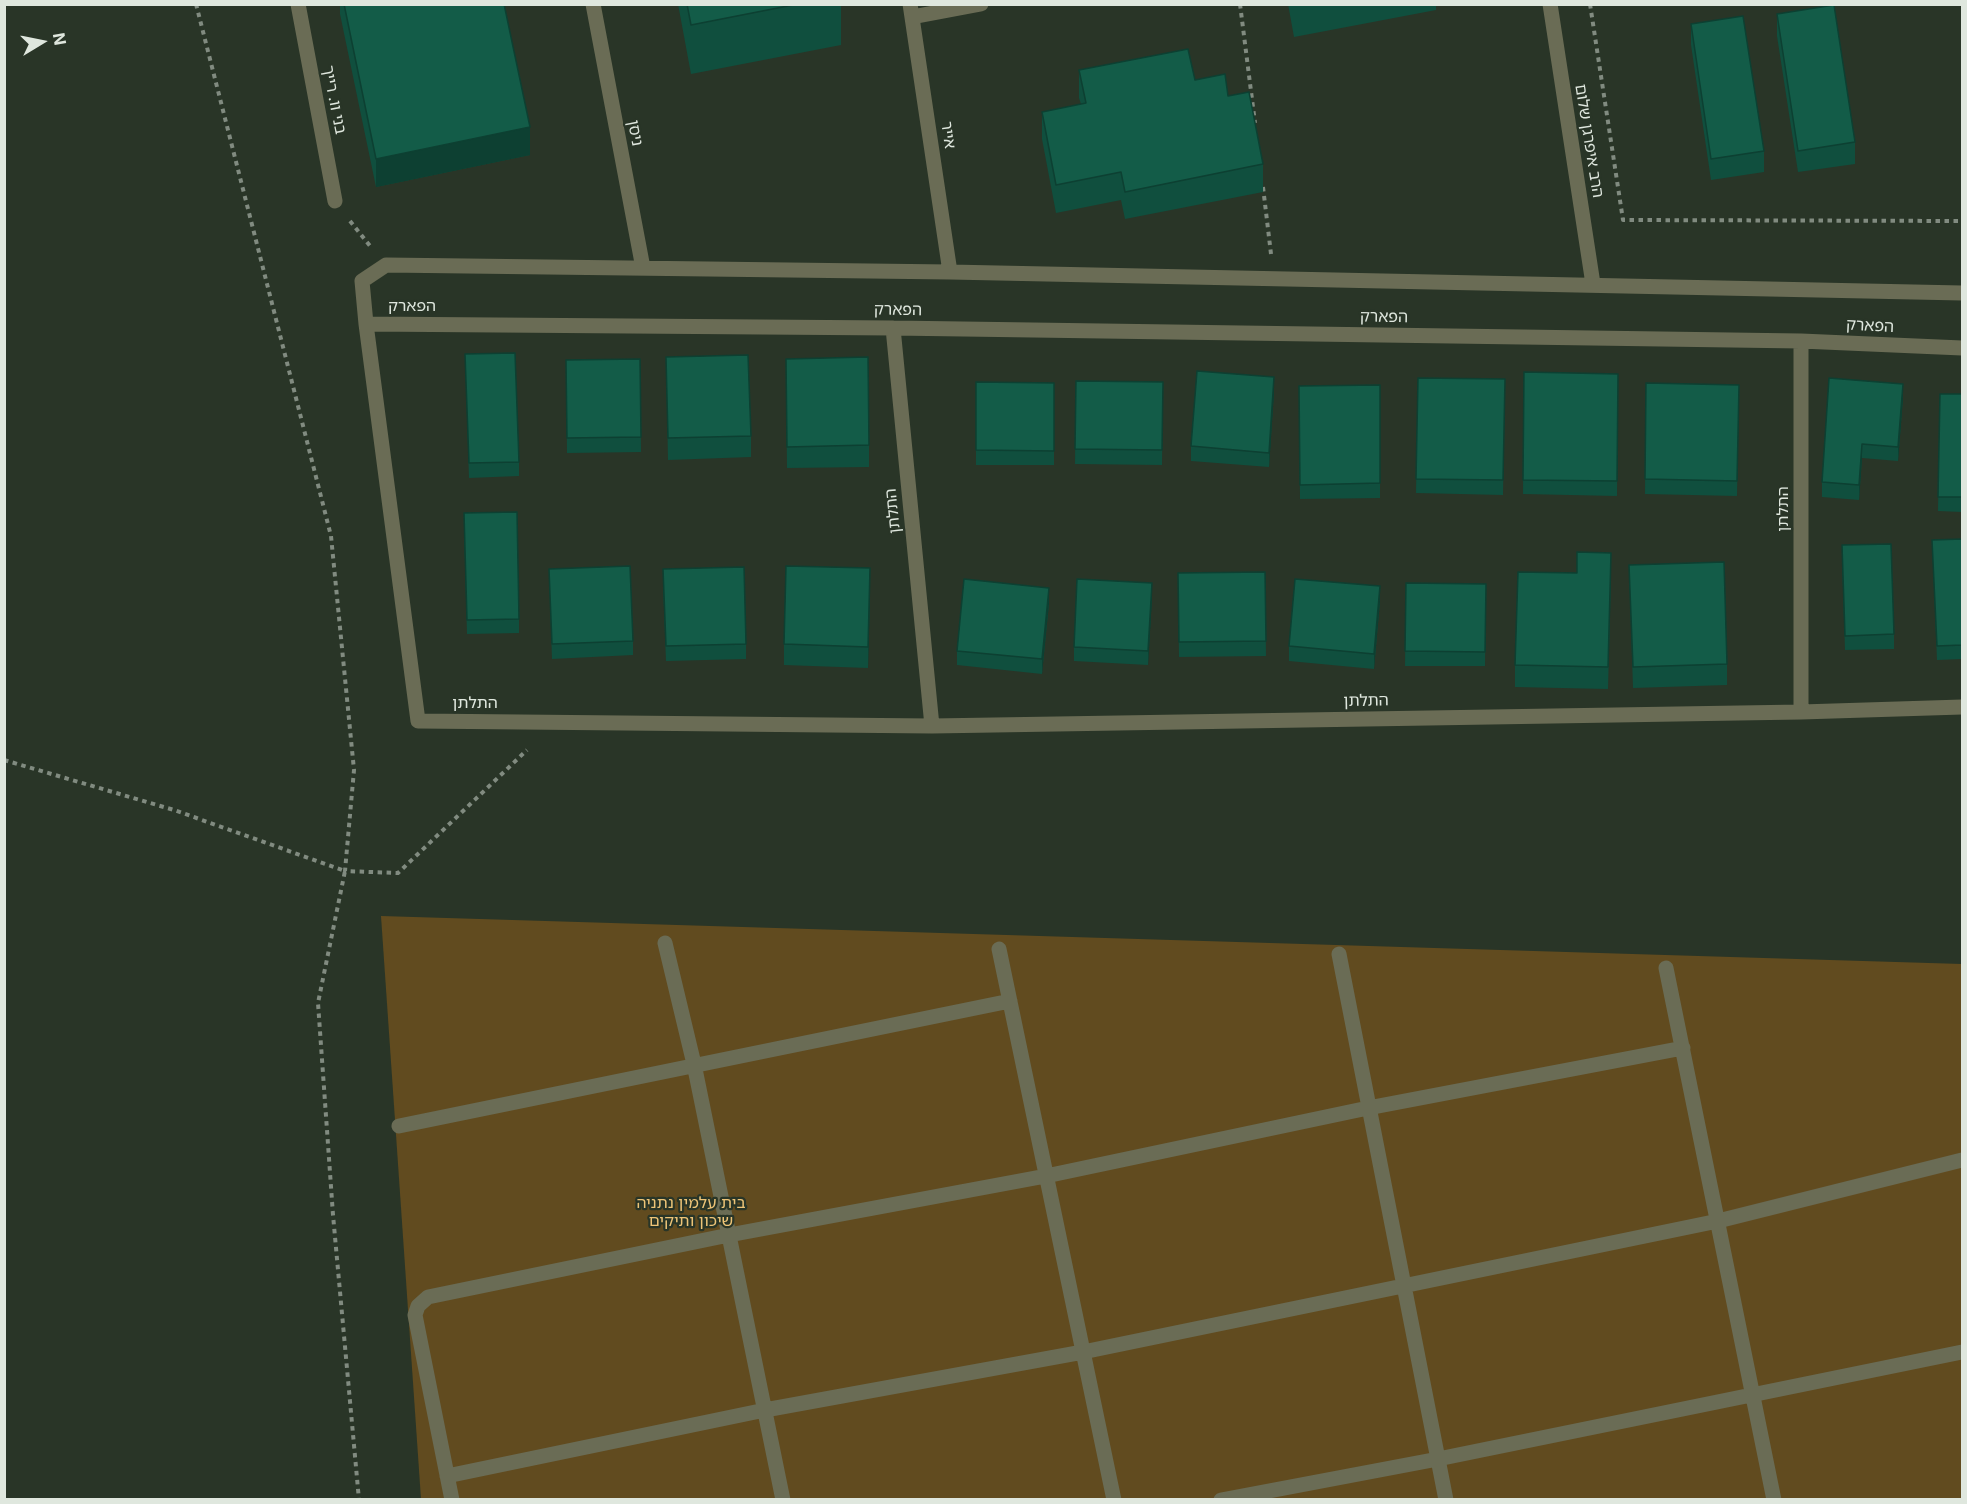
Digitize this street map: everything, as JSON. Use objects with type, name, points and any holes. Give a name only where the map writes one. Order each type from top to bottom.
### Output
[{"type":"street","name":"בני וו. רייך","points":[[298,4],[335,201]]},
{"type":"street","name":"ניסן","points":[[593,4],[643,268]]},
{"type":"street","points":[[911,11],[981,4]]},
{"type":"street","name":"הרב איפרגן שלום","points":[[1551,4],[1593,284]]},
{"type":"street","name":"אייר","points":[[911,11],[950,272]]},
{"type":"street","points":[[386,265],[950,272],[1962,293]]},
{"type":"street","name":"הפארק","points":[[386,265],[362,281],[366,324],[893,328],[1801,341],[1962,348]]},
{"type":"street","name":"התלתן","points":[[366,324],[418,721],[932,726],[1801,712],[1962,706]]},
{"type":"street","name":"התלתן","points":[[893,328],[932,726]]},
{"type":"street","name":"התלתן","points":[[1801,341],[1801,712]]},
{"type":"street","points":[[665,943],[694,1064],[783,1500]]},
{"type":"street","points":[[999,950],[1114,1500]]},
{"type":"street","points":[[1339,954],[1446,1500]]},
{"type":"street","points":[[1666,968],[1774,1500]]},
{"type":"street","points":[[399,1126],[1010,1001]]},
{"type":"street","points":[[452,1500],[415,1315],[418,1306],[428,1297],[729,1235],[1046,1176],[1368,1108],[1683,1048]]},
{"type":"street","points":[[447,1476],[765,1410],[1083,1352],[1718,1221],[1962,1160]]},
{"type":"street","points":[[1221,1500],[1438,1460],[1962,1352]]},
{"type":"path","points":[[196,4],[331,536],[354,770],[345,871],[318,1003],[333,1215],[359,1500]]},
{"type":"path","points":[[1240,4],[1255,123]]},
{"type":"path","points":[[1590,4],[1623,220],[1962,221]]},
{"type":"path","points":[[1262,183],[1274,278]]},
{"type":"path","points":[[335,201],[386,265]]},
{"type":"path","points":[[4,760],[174,810],[345,871],[398,873],[555,722]]},
{"type":"green space","name":"בית עלמין נתניה שיכון ותיקים","points":[[381,916],[1962,964],[1962,1499],[421,1499]]},
{"type":"building","points":[[344,4],[504,4],[530,127],[376,159]]},
{"type":"building","points":[[687,4],[798,4],[691,25]]},
{"type":"building","points":[[1834,5],[1855,142],[1798,151],[1777,14]]},
{"type":"building","points":[[1743,16],[1764,151],[1711,159],[1691,24]]},
{"type":"building","points":[[1188,49],[1195,80],[1225,74],[1228,96],[1249,92],[1263,164],[1125,192],[1121,172],[1056,185],[1042,112],[1086,103],[1079,70]]},
{"type":"building","points":[[515,353],[519,462],[469,463],[465,354]]},
{"type":"building","points":[[748,355],[751,436],[668,438],[666,357]]},
{"type":"building","points":[[868,357],[869,445],[787,447],[786,359]]},
{"type":"building","points":[[640,359],[641,437],[567,438],[566,360]]},
{"type":"building","points":[[1197,371],[1274,377],[1269,453],[1191,446]]},
{"type":"building","points":[[1524,372],[1618,374],[1617,481],[1523,480]]},
{"type":"building","points":[[1418,378],[1505,379],[1503,480],[1416,479]]},
{"type":"building","points":[[1829,378],[1903,384],[1898,447],[1862,444],[1859,485],[1822,482]]},
{"type":"building","points":[[1076,381],[1163,382],[1162,450],[1075,449]]},
{"type":"building","points":[[976,382],[1054,383],[1054,451],[976,450]]},
{"type":"building","points":[[1646,383],[1739,385],[1737,481],[1645,479]]},
{"type":"building","points":[[1380,385],[1380,483],[1300,485],[1299,386]]},
{"type":"building","points":[[1940,394],[1962,394],[1962,497],[1938,497]]},
{"type":"building","points":[[517,512],[519,619],[467,620],[464,513]]},
{"type":"building","points":[[1962,539],[1962,645],[1937,646],[1932,540]]},
{"type":"building","points":[[1891,544],[1894,634],[1845,636],[1842,545]]},
{"type":"building","points":[[1577,552],[1611,553],[1608,667],[1515,665],[1518,572],[1577,573]]},
{"type":"building","points":[[1724,562],[1727,664],[1633,667],[1629,565]]},
{"type":"building","points":[[630,566],[633,641],[552,644],[549,569]]},
{"type":"building","points":[[786,566],[870,568],[868,647],[784,644]]},
{"type":"building","points":[[744,567],[746,644],[666,646],[663,569]]},
{"type":"building","points":[[1265,572],[1266,641],[1179,642],[1178,573]]},
{"type":"building","points":[[964,579],[1049,588],[1042,659],[957,651]]},
{"type":"building","points":[[1077,579],[1152,583],[1148,651],[1074,647]]},
{"type":"building","points":[[1295,579],[1380,586],[1374,654],[1289,646]]},
{"type":"building","points":[[1406,583],[1486,584],[1485,652],[1405,651]]}]
